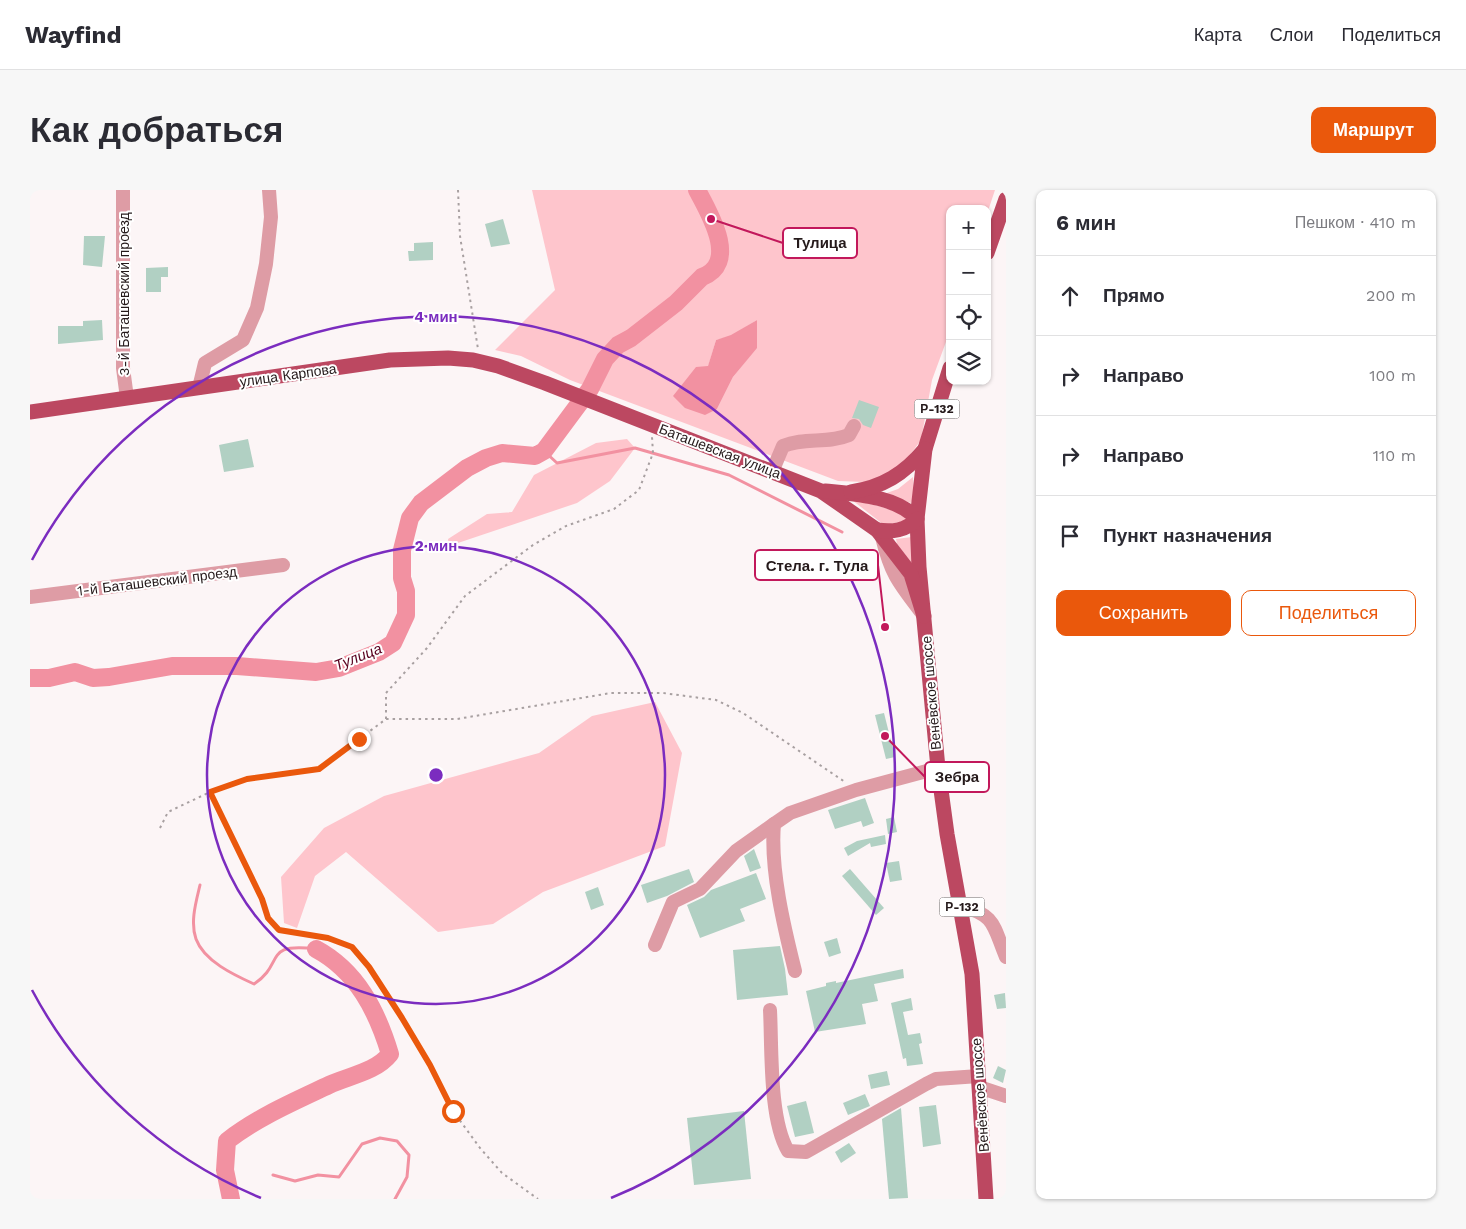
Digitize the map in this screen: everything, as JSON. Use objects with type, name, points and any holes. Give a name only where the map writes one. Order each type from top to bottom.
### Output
[{"type":"main road","points":[[988,250],[1006,199]]},
{"type":"main road","name":"улица Карпова","points":[[30,412],[390,360],[422,358],[473,360],[498,366],[545,383]]},
{"type":"main road","name":"Венёвское шоссе","points":[[946,381],[925,449],[918,520],[924,616],[938,768],[947,834],[972,974],[986,1199]]},
{"type":"main road","name":"Баташевская улица","points":[[545,383],[821,491]]},
{"type":"main road","points":[[843,493],[884,484],[914,462],[925,449]]},
{"type":"main road","points":[[821,491],[843,493],[901,506],[918,520],[907,528],[879,533]]},
{"type":"main road","points":[[821,491],[879,533],[910,574],[924,616]]},
{"type":"street","name":"3-й Баташевский проезд","points":[[123,190],[123,368],[127,398]]},
{"type":"street","points":[[199,388],[205,363],[243,340],[257,308],[266,264],[271,217],[269,190]]},
{"type":"street","points":[[772,472],[784,446],[793,442],[838,439],[849,435],[854,426]]},
{"type":"street","name":"1-й Баташевский проезд","points":[[30,596],[283,566]]},
{"type":"street","points":[[655,945],[674,902],[700,889],[736,851],[790,813],[856,790],[938,768]]},
{"type":"street","points":[[774,824],[776,864],[783,924],[796,971]]},
{"type":"street","points":[[961,906],[977,910],[989,917],[1006,957]]},
{"type":"street","points":[[770,1010],[775,1104],[782,1141],[788,1151],[806,1152],[936,1080],[979,1082],[1006,1096]]},
{"type":"path","points":[[458,190],[460,236],[478,350],[473,360]]},
{"type":"path","points":[[386,719],[386,693],[427,648],[465,596],[533,545],[566,526],[614,509],[639,490],[653,453],[652,425]]},
{"type":"path","points":[[160,828],[168,812],[210,792],[247,779],[319,769],[386,719],[457,719],[611,693],[663,693],[716,700],[743,713],[856,790]]},
{"type":"path","points":[[210,792],[262,899],[268,918],[279,930],[328,938],[352,947],[369,967],[430,1065],[453,1111],[480,1148],[502,1173],[538,1199]]},
{"type":"shaded area","points":[[532,190],[995,190],[990,205],[946,205],[946,342],[932,380],[921,440],[910,455],[887,475],[865,482],[838,481],[570,380],[521,356],[495,350],[555,290]],"holes":[[[757,320],[756,348],[733,377],[717,409],[696,367],[708,367],[716,340],[731,336]]]},
{"type":"shaded area","points":[[757,320],[757,348],[733,377],[717,409],[705,415],[685,408],[673,396],[696,367],[708,366],[716,340],[731,335]]},
{"type":"shaded area","points":[[627,439],[635,448],[610,481],[577,503],[449,546],[448,539],[487,514],[512,512],[534,475],[596,443]]},
{"type":"shaded area","points":[[913,477],[914,496],[911,503],[884,494],[898,489]]},
{"type":"shaded area","points":[[852,500],[889,509],[909,520],[884,525]]},
{"type":"shaded area","points":[[912,537],[913,565],[897,544],[896,539]]},
{"type":"shaded area","points":[[655,702],[682,753],[665,846],[543,892],[493,924],[438,932],[346,852],[315,876],[297,928],[284,923],[281,877],[324,828],[384,796],[539,753],[592,716]]},
{"type":"building","points":[[503,219],[510,244],[491,247],[485,224]]},
{"type":"building","points":[[84,236],[105,236],[102,267],[83,265]]},
{"type":"building","points":[[433,242],[433,260],[409,261],[408,251],[414,251],[414,243]]},
{"type":"building","points":[[168,267],[168,277],[161,277],[161,292],[146,292],[146,268]]},
{"type":"building","points":[[102,320],[103,340],[58,344],[58,326],[83,326],[83,321]]},
{"type":"building","points":[[859,400],[879,407],[871,428],[863,425],[859,419],[852,418]]},
{"type":"building","points":[[248,439],[254,467],[224,472],[219,445]]},
{"type":"building","points":[[884,713],[895,757],[886,759],[875,715]]},
{"type":"building","points":[[865,798],[874,823],[863,827],[861,821],[835,829],[828,810]]},
{"type":"building","points":[[894,817],[897,832],[888,834],[886,819]]},
{"type":"building","points":[[885,835],[886,844],[871,847],[870,843],[848,856],[844,848],[857,841]]},
{"type":"building","points":[[754,849],[761,868],[750,872],[744,856]]},
{"type":"building","points":[[899,861],[902,880],[890,882],[886,863]]},
{"type":"building","points":[[689,869],[694,882],[667,896],[647,903],[641,885]]},
{"type":"building","points":[[850,869],[884,908],[876,915],[842,876]]},
{"type":"building","points":[[756,873],[766,899],[740,909],[745,921],[700,938],[687,905],[704,897],[711,890]]},
{"type":"building","points":[[598,887],[604,905],[591,910],[585,892]]},
{"type":"building","points":[[837,938],[841,953],[829,957],[824,942]]},
{"type":"building","points":[[780,946],[788,995],[737,1000],[733,950]]},
{"type":"building","points":[[903,969],[904,978],[874,984],[878,1001],[862,1004],[866,1024],[815,1032],[806,991],[826,986],[826,983],[836,981],[836,983]]},
{"type":"building","points":[[1005,993],[1006,1008],[997,1009],[994,995]]},
{"type":"building","points":[[911,998],[913,1010],[903,1012],[908,1035],[920,1033],[922,1043],[919,1044],[923,1064],[907,1066],[906,1058],[903,1059],[891,1003]]},
{"type":"building","points":[[998,1066],[1006,1070],[1003,1083],[993,1078]]},
{"type":"building","points":[[887,1071],[890,1085],[871,1089],[868,1075]]},
{"type":"building","points":[[865,1094],[870,1106],[848,1115],[843,1103]]},
{"type":"building","points":[[806,1101],[814,1133],[795,1137],[787,1106]]},
{"type":"building","points":[[936,1105],[941,1144],[923,1147],[919,1107]]},
{"type":"building","points":[[901,1108],[908,1198],[889,1199],[882,1119]]},
{"type":"building","points":[[744,1111],[751,1179],[694,1185],[687,1118]]},
{"type":"building","points":[[849,1143],[856,1153],[841,1163],[835,1152]]},
{"type":"waterway","name":"Тулица","points":[[30,678],[49,678],[75,672],[93,678],[109,677],[172,666],[237,666],[316,672],[339,668],[379,652],[393,643],[406,615],[406,591],[402,578],[402,550],[410,518],[421,503],[467,468],[486,458],[502,453],[535,456],[544,451],[590,389],[605,359],[618,345],[631,338],[676,303],[702,277],[713,270],[719,261],[718,237],[714,224],[697,190]]},
{"type":"waterway","points":[[544,451],[557,463],[635,448],[729,475],[842,532]]},
{"type":"waterway","points":[[200,885],[195,905],[194,932],[196,939],[206,954],[229,972],[254,984],[269,969],[276,956],[281,952],[299,948],[316,949]]},
{"type":"waterway","points":[[231,1199],[225,1170],[227,1141],[263,1117],[329,1085],[370,1069],[390,1054],[379,1023],[364,994],[343,969],[316,949]]},
{"type":"waterway","points":[[273,1175],[295,1181],[318,1175],[339,1177],[362,1144],[380,1138],[397,1141],[409,1155],[407,1177],[395,1199]]},
{"type":"place","name":"Тулица","points":[[711,219]]},
{"type":"place","name":"Стела. г. Тула","points":[[885,627]]},
{"type":"place","name":"Зебра","points":[[885,736]]},
{"type":"route","points":[[359,739],[319,769],[247,779],[210,792],[262,899],[268,918],[279,930],[328,938],[352,947],[369,967],[402,1018],[430,1065],[453,1111]]}]
